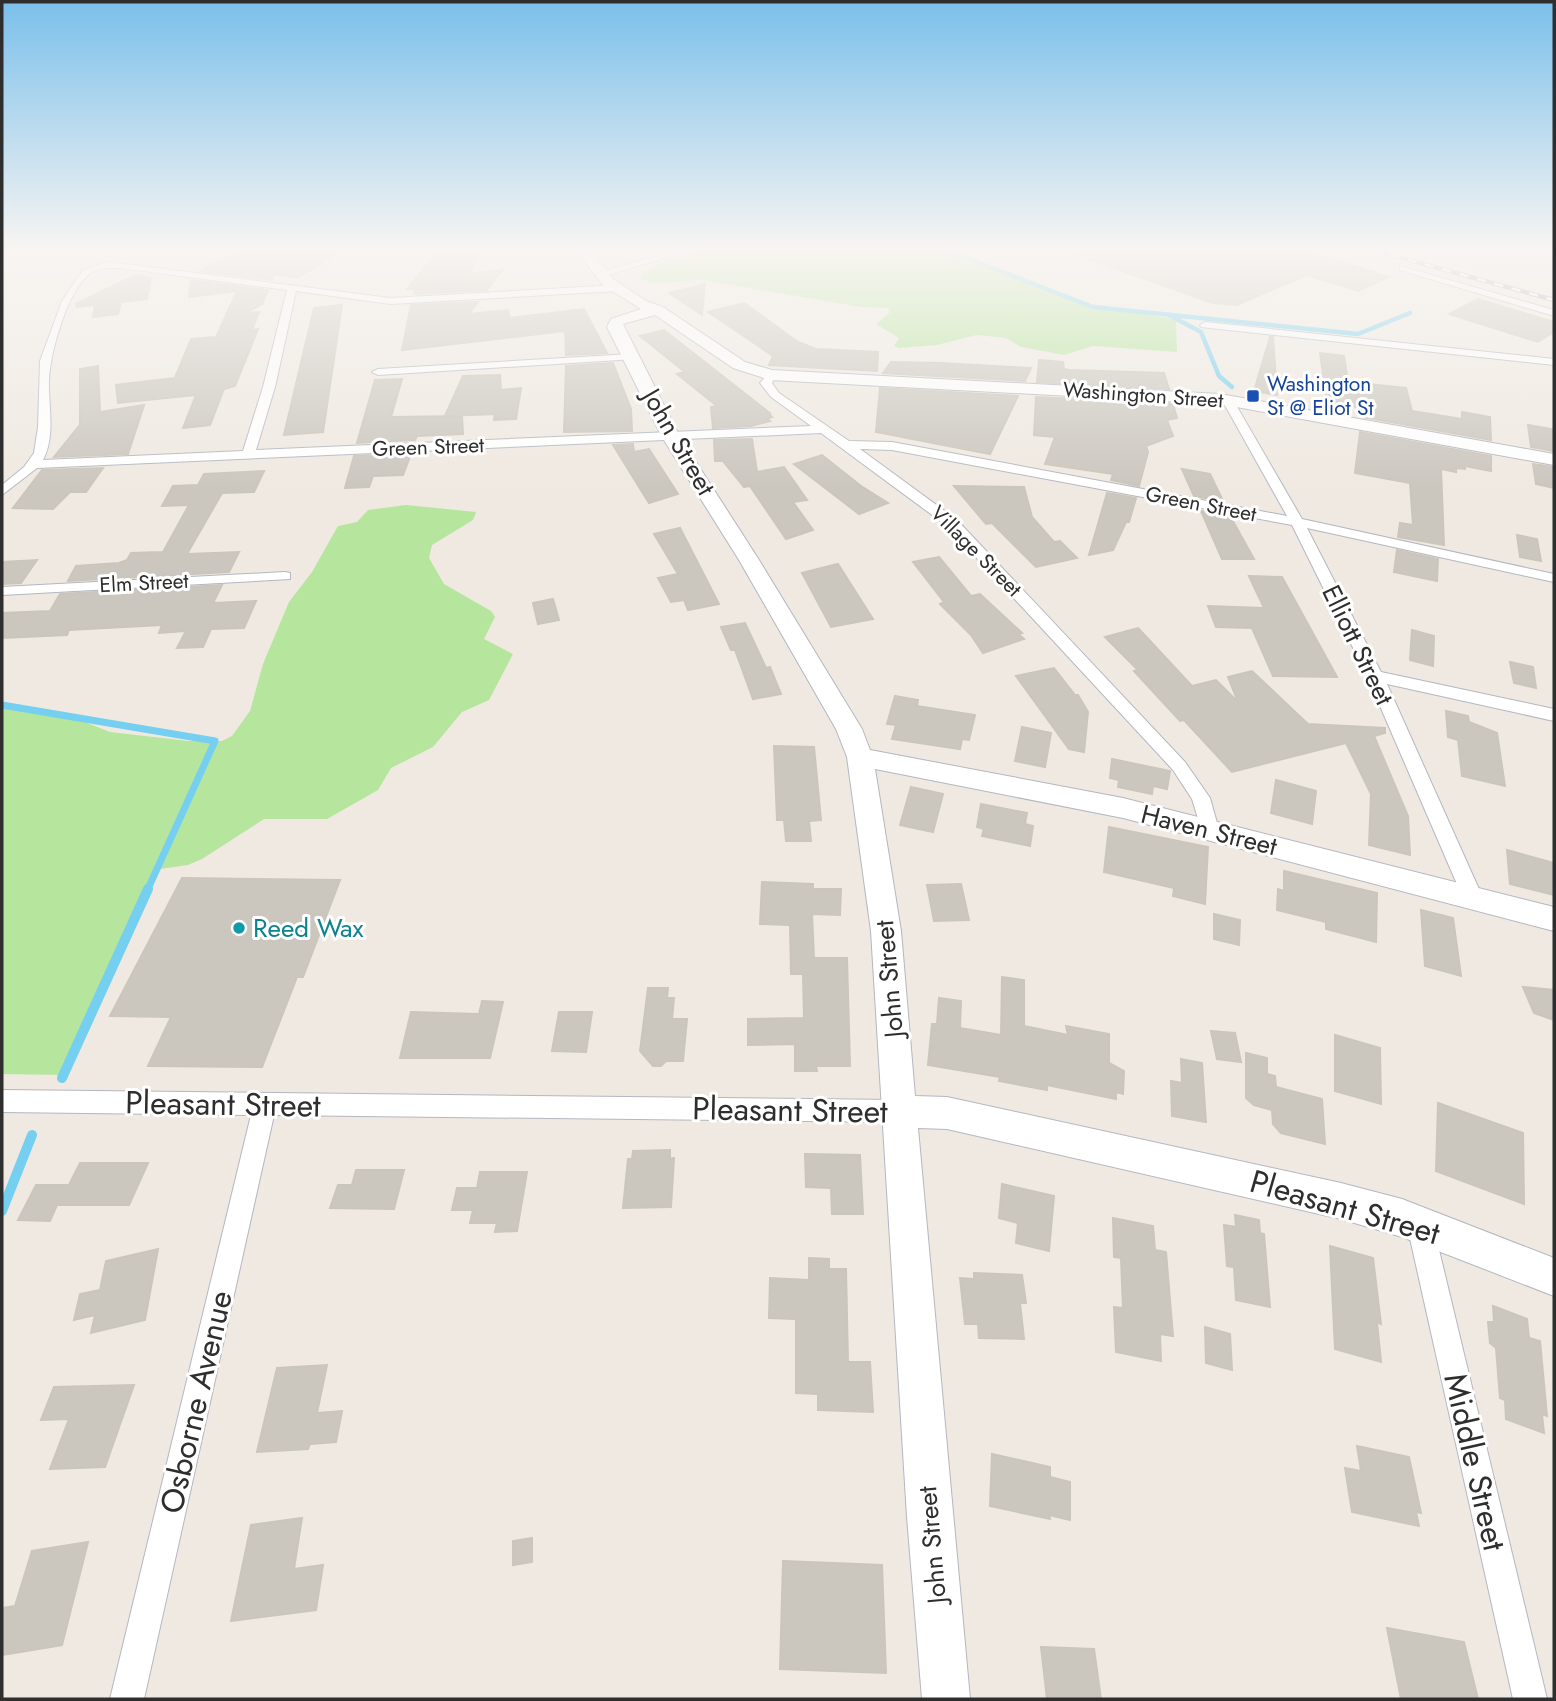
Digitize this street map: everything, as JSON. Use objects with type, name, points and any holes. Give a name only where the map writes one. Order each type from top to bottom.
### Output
[{"type":"street","points":[[2,491],[32,464],[40,453],[44,428],[45,360],[53,329]]},
{"type":"street","points":[[247,455],[269,387],[282,329]]},
{"type":"street","name":"John Street","points":[[617,329],[671,437],[749,560],[849,729],[860,757],[886,931],[925,1464],[946,1699]]},
{"type":"street","points":[[687,329],[732,360],[770,375]]},
{"type":"street","points":[[1246,329],[1554,362]]},
{"type":"street","points":[[378,372],[631,357]]},
{"type":"street","name":"Washington Street","points":[[770,375],[1150,393],[1228,400],[1554,459]]},
{"type":"street","name":"Village Street","points":[[770,375],[766,383],[771,390],[952,523],[1179,766],[1201,799],[1210,830]]},
{"type":"street","name":"Elliott Street","points":[[1228,400],[1297,522],[1375,676],[1474,898]]},
{"type":"street","name":"Green Street","points":[[32,464],[823,429]]},
{"type":"street","name":"Green Street","points":[[846,445],[892,446],[1297,522],[1554,578]]},
{"type":"street","name":"Elm Street","points":[[2,591],[285,576]]},
{"type":"street","points":[[1375,676],[1554,715]]},
{"type":"street","name":"Haven Street","points":[[860,757],[1092,802],[1210,830],[1474,898],[1553,922]]},
{"type":"street","name":"Pleasant Street","points":[[2,1101],[947,1113],[1214,1171],[1382,1212],[1420,1224],[1554,1277]]},
{"type":"street","name":"Osborne Avenue","points":[[127,1699],[265,1104]]},
{"type":"street","name":"Middle Street","points":[[1420,1224],[1530,1699]]},
{"type":"green space","points":[[885,329],[1176,329],[1177,352],[1093,346],[1064,355],[1021,347],[1006,338],[977,335],[937,345],[899,348],[894,346],[899,338]]},
{"type":"green space","points":[[406,505],[476,512],[473,520],[432,545],[429,558],[444,584],[491,611],[495,617],[484,639],[513,654],[489,700],[462,712],[433,747],[391,768],[378,790],[327,819],[264,819],[202,859],[188,865],[160,869],[62,1075],[2,1074],[2,702],[72,717],[110,732],[188,741],[222,741],[232,736],[250,711],[263,664],[289,602],[312,572],[338,526],[357,522],[368,510]]},
{"type":"building","points":[[219,329],[258,329],[235,386],[224,389],[210,425],[183,428],[196,395],[118,403],[116,385],[175,378],[191,339],[216,337]]},
{"type":"building","points":[[309,329],[338,329],[323,432],[284,435]]},
{"type":"building","points":[[406,329],[595,329],[607,353],[566,355],[565,331],[402,350]]},
{"type":"building","points":[[734,329],[781,329],[798,342],[816,349],[878,352],[877,371],[769,365],[773,356]]},
{"type":"building","points":[[1498,329],[1554,329],[1538,342]]},
{"type":"building","points":[[664,330],[771,414],[767,413],[772,417],[767,419],[770,421],[751,426],[713,428],[711,407],[717,406],[677,374],[685,372],[640,336]]},
{"type":"building","points":[[1270,337],[1273,337],[1277,395],[1254,391]]},
{"type":"building","points":[[1320,353],[1344,356],[1348,382],[1406,388],[1412,411],[1462,419],[1462,412],[1490,417],[1491,440],[1362,417],[1363,408],[1327,402]]},
{"type":"building","points":[[1039,360],[1063,362],[1064,369],[1069,370],[1164,373],[1169,389],[1037,382]]},
{"type":"building","points":[[891,362],[1031,368],[1025,381],[883,373]]},
{"type":"building","points":[[613,363],[631,409],[632,431],[564,432],[566,366]]},
{"type":"building","points":[[98,366],[100,412],[144,405],[128,454],[54,457],[80,425],[80,369]]},
{"type":"building","points":[[500,375],[501,390],[521,388],[516,419],[494,420],[495,414],[445,416],[463,376]]},
{"type":"building","points":[[402,379],[391,417],[462,416],[463,434],[357,443],[375,380]]},
{"type":"building","points":[[880,388],[1018,396],[990,454],[876,432]]},
{"type":"building","points":[[1036,397],[1173,404],[1177,418],[1167,420],[1173,436],[1146,446],[1148,452],[1139,486],[1111,480],[1113,474],[1045,464],[1055,437],[1034,435]]},
{"type":"building","points":[[1528,425],[1552,429],[1554,451],[1531,447]]},
{"type":"building","points":[[1360,432],[1491,456],[1491,471],[1465,466],[1465,469],[1456,468],[1456,472],[1441,469],[1444,545],[1398,537],[1400,523],[1413,525],[1410,483],[1355,473]]},
{"type":"building","points":[[752,439],[757,472],[784,467],[807,500],[793,502],[813,530],[786,539],[750,486],[744,487],[723,461],[715,461],[714,440]]},
{"type":"building","points":[[633,444],[634,452],[649,449],[678,494],[649,503],[613,445]]},
{"type":"building","points":[[411,454],[403,475],[373,476],[369,487],[345,488],[354,456]]},
{"type":"building","points":[[822,455],[861,486],[888,503],[859,514],[794,464]]},
{"type":"building","points":[[1533,464],[1554,467],[1554,488],[1536,484]]},
{"type":"building","points":[[103,468],[86,492],[70,492],[53,509],[13,508],[42,470]]},
{"type":"building","points":[[1182,469],[1210,474],[1223,501],[1194,496]]},
{"type":"building","points":[[264,471],[254,492],[222,493],[187,554],[239,552],[229,572],[68,581],[76,566],[119,563],[127,560],[131,553],[163,552],[189,505],[162,506],[173,486],[198,485],[204,474]]},
{"type":"building","points":[[954,486],[1024,487],[1032,517],[1054,542],[1060,541],[1077,558],[1036,567],[992,523],[986,524]]},
{"type":"building","points":[[1107,493],[1136,498],[1129,522],[1126,522],[1113,550],[1089,555]]},
{"type":"building","points":[[1201,511],[1230,516],[1254,559],[1222,559]]},
{"type":"building","points":[[680,528],[719,604],[688,610],[684,600],[671,602],[658,578],[678,574],[654,534]]},
{"type":"building","points":[[1517,535],[1537,539],[1541,561],[1520,557]]},
{"type":"building","points":[[1397,550],[1438,559],[1437,581],[1394,572]]},
{"type":"building","points":[[939,557],[971,596],[980,594],[1022,633],[1018,634],[1024,639],[983,653],[971,635],[940,604],[944,602],[913,562]]},
{"type":"building","points":[[37,560],[21,583],[2,584],[2,562]]},
{"type":"building","points":[[838,564],[873,619],[831,627],[802,573]]},
{"type":"building","points":[[1249,576],[1282,577],[1337,677],[1273,676],[1252,628],[1216,627],[1208,606],[1264,608]]},
{"type":"building","points":[[222,585],[213,603],[256,601],[244,628],[211,629],[203,647],[177,648],[186,631],[159,633],[162,625],[69,630],[67,635],[2,638],[2,613],[50,611],[60,594]]},
{"type":"building","points":[[553,599],[559,620],[538,624],[533,603]]},
{"type":"building","points":[[745,623],[766,668],[770,667],[781,694],[753,699],[735,650],[731,650],[721,627]]},
{"type":"building","points":[[1138,628],[1192,686],[1216,680],[1238,702],[1228,677],[1252,671],[1308,724],[1385,728],[1385,733],[1374,736],[1408,816],[1410,855],[1369,845],[1371,794],[1346,743],[1232,772],[1184,720],[1180,721],[1134,671],[1138,670],[1105,637]]},
{"type":"building","points":[[1412,630],[1434,636],[1433,666],[1410,660]]},
{"type":"building","points":[[1510,662],[1533,667],[1536,688],[1514,683]]},
{"type":"building","points":[[1054,668],[1075,695],[1078,695],[1088,712],[1084,752],[1069,749],[1016,676]]},
{"type":"building","points":[[895,696],[918,700],[917,706],[975,715],[969,740],[962,739],[960,749],[892,739],[896,725],[887,724]]},
{"type":"building","points":[[1446,711],[1468,716],[1469,722],[1497,733],[1505,786],[1462,776],[1458,740],[1448,737]]},
{"type":"building","points":[[1022,727],[1051,733],[1045,767],[1015,761]]},
{"type":"building","points":[[774,746],[814,747],[821,820],[809,821],[811,841],[786,841],[784,820],[777,820]]},
{"type":"building","points":[[1112,759],[1170,771],[1167,789],[1153,786],[1152,794],[1118,787],[1119,780],[1110,778]]},
{"type":"building","points":[[1276,780],[1316,791],[1312,824],[1271,813]]},
{"type":"building","points":[[911,787],[943,794],[933,832],[900,825]]},
{"type":"building","points":[[981,804],[1027,813],[1025,824],[1033,826],[1030,846],[982,836],[984,829],[977,827]]},
{"type":"building","points":[[1109,827],[1208,847],[1205,904],[1173,896],[1174,888],[1104,872]]},
{"type":"building","points":[[1507,850],[1554,863],[1554,895],[1510,884]]},
{"type":"building","points":[[1284,871],[1377,893],[1376,942],[1326,929],[1326,922],[1277,910],[1278,889],[1284,891]]},
{"type":"building","name":"Reed Wax","points":[[182,878],[340,880],[303,977],[297,977],[262,1067],[148,1066],[171,1017],[110,1016]]},
{"type":"building","points":[[762,882],[813,884],[813,889],[841,889],[840,915],[812,914],[814,958],[847,958],[850,1066],[816,1066],[817,1071],[795,1071],[795,1044],[748,1045],[748,1019],[804,1018],[803,974],[791,974],[790,925],[760,924]]},
{"type":"building","points":[[961,884],[969,920],[934,921],[927,885]]},
{"type":"building","points":[[1421,910],[1453,918],[1461,976],[1425,966]]},
{"type":"building","points":[[1214,914],[1240,920],[1239,945],[1214,939]]},
{"type":"building","points":[[1002,977],[1024,980],[1024,1026],[1068,1035],[1066,1026],[1109,1034],[1109,1063],[1124,1071],[1123,1094],[1116,1092],[1116,1099],[1047,1085],[1047,1090],[999,1081],[1000,1077],[928,1065],[932,1024],[937,1024],[939,998],[961,1001],[960,1028],[1001,1035]]},
{"type":"building","points":[[1523,987],[1554,990],[1554,1020],[1534,1013]]},
{"type":"building","points":[[648,988],[668,988],[667,998],[674,998],[672,1019],[687,1019],[683,1061],[666,1061],[661,1066],[653,1066],[640,1051]]},
{"type":"building","points":[[482,1001],[503,1002],[490,1058],[400,1058],[411,1012],[479,1014]]},
{"type":"building","points":[[559,1012],[592,1012],[586,1052],[552,1051]]},
{"type":"building","points":[[1211,1031],[1235,1033],[1241,1062],[1217,1059]]},
{"type":"building","points":[[1335,1035],[1380,1048],[1381,1104],[1335,1091]]},
{"type":"building","points":[[1246,1053],[1267,1058],[1267,1074],[1275,1076],[1276,1087],[1322,1099],[1325,1144],[1281,1133],[1273,1124],[1272,1110],[1254,1105],[1246,1098]]},
{"type":"building","points":[[1181,1059],[1202,1063],[1206,1122],[1172,1116],[1171,1081],[1182,1083]]},
{"type":"building","points":[[1438,1103],[1523,1133],[1524,1204],[1436,1171]]},
{"type":"building","points":[[670,1150],[670,1159],[674,1158],[671,1207],[623,1208],[628,1159],[632,1159],[633,1151]]},
{"type":"building","points":[[805,1154],[860,1155],[863,1214],[832,1214],[831,1188],[806,1187]]},
{"type":"building","points":[[80,1163],[148,1163],[129,1205],[57,1205],[50,1221],[18,1220],[36,1185],[69,1185]]},
{"type":"building","points":[[356,1170],[404,1170],[394,1209],[330,1208],[338,1185],[352,1185]]},
{"type":"building","points":[[480,1172],[527,1172],[517,1231],[495,1232],[497,1223],[470,1223],[473,1210],[452,1210],[457,1188],[477,1188]]},
{"type":"building","points":[[1002,1184],[1054,1196],[1049,1251],[1016,1243],[1018,1223],[999,1218]]},
{"type":"building","points":[[1235,1215],[1259,1220],[1260,1233],[1264,1234],[1270,1307],[1236,1300],[1234,1267],[1227,1266],[1224,1225],[1236,1227]]},
{"type":"building","points":[[1113,1218],[1153,1226],[1155,1250],[1166,1252],[1173,1336],[1160,1334],[1161,1361],[1116,1352],[1114,1307],[1123,1308],[1121,1258],[1114,1257]]},
{"type":"building","points":[[1330,1246],[1373,1258],[1381,1324],[1377,1322],[1381,1362],[1335,1349]]},
{"type":"building","points":[[158,1249],[145,1320],[91,1333],[95,1315],[74,1320],[80,1294],[100,1290],[106,1261]]},
{"type":"building","points":[[809,1258],[829,1259],[829,1269],[846,1269],[848,1362],[870,1362],[873,1412],[818,1410],[818,1394],[796,1393],[796,1319],[769,1318],[770,1278],[809,1280]]},
{"type":"building","points":[[974,1273],[1022,1275],[1026,1303],[1020,1303],[1024,1339],[979,1338],[978,1324],[965,1324],[960,1278],[974,1279]]},
{"type":"building","points":[[1493,1306],[1527,1319],[1529,1338],[1540,1341],[1547,1416],[1542,1414],[1544,1433],[1506,1419],[1505,1400],[1500,1398],[1496,1348],[1490,1343],[1488,1322],[1494,1322]]},
{"type":"building","points":[[1205,1327],[1230,1334],[1232,1370],[1206,1363]]},
{"type":"building","points":[[327,1365],[317,1413],[342,1411],[336,1442],[310,1444],[308,1449],[257,1452],[277,1368]]},
{"type":"building","points":[[134,1385],[105,1467],[50,1469],[69,1419],[41,1420],[54,1387]]},
{"type":"building","points":[[1357,1446],[1409,1457],[1421,1513],[1416,1512],[1419,1526],[1352,1512],[1345,1468],[1361,1471]]},
{"type":"building","points":[[992,1454],[1050,1467],[1050,1477],[1070,1482],[1070,1520],[1049,1515],[1050,1519],[990,1506]]},
{"type":"building","points":[[302,1518],[294,1569],[323,1565],[316,1610],[231,1621],[251,1525]]},
{"type":"building","points":[[532,1538],[532,1562],[513,1565],[513,1541]]},
{"type":"building","points":[[88,1542],[62,1645],[2,1655],[2,1608],[15,1606],[32,1551]]},
{"type":"building","points":[[783,1561],[882,1565],[886,1673],[780,1669]]},
{"type":"building","points":[[1387,1628],[1464,1642],[1478,1699],[1401,1699]]},
{"type":"building","points":[[1041,1647],[1094,1649],[1101,1699],[1047,1699]]},
{"type":"waterway","points":[[1196,329],[1201,332],[1219,376],[1232,387]]},
{"type":"waterway","points":[[1313,329],[1358,334],[1369,329]]},
{"type":"waterway","points":[[2,705],[215,741],[147,891]]},
{"type":"waterway","points":[[62,1078],[148,889]]},
{"type":"waterway","points":[[2,1211],[32,1135]]},
{"type":"place","name":"Washington St @ Eliot St","points":[[1253,396]]},
{"type":"place","name":"Reed Wax","points":[[239,928]]}]
